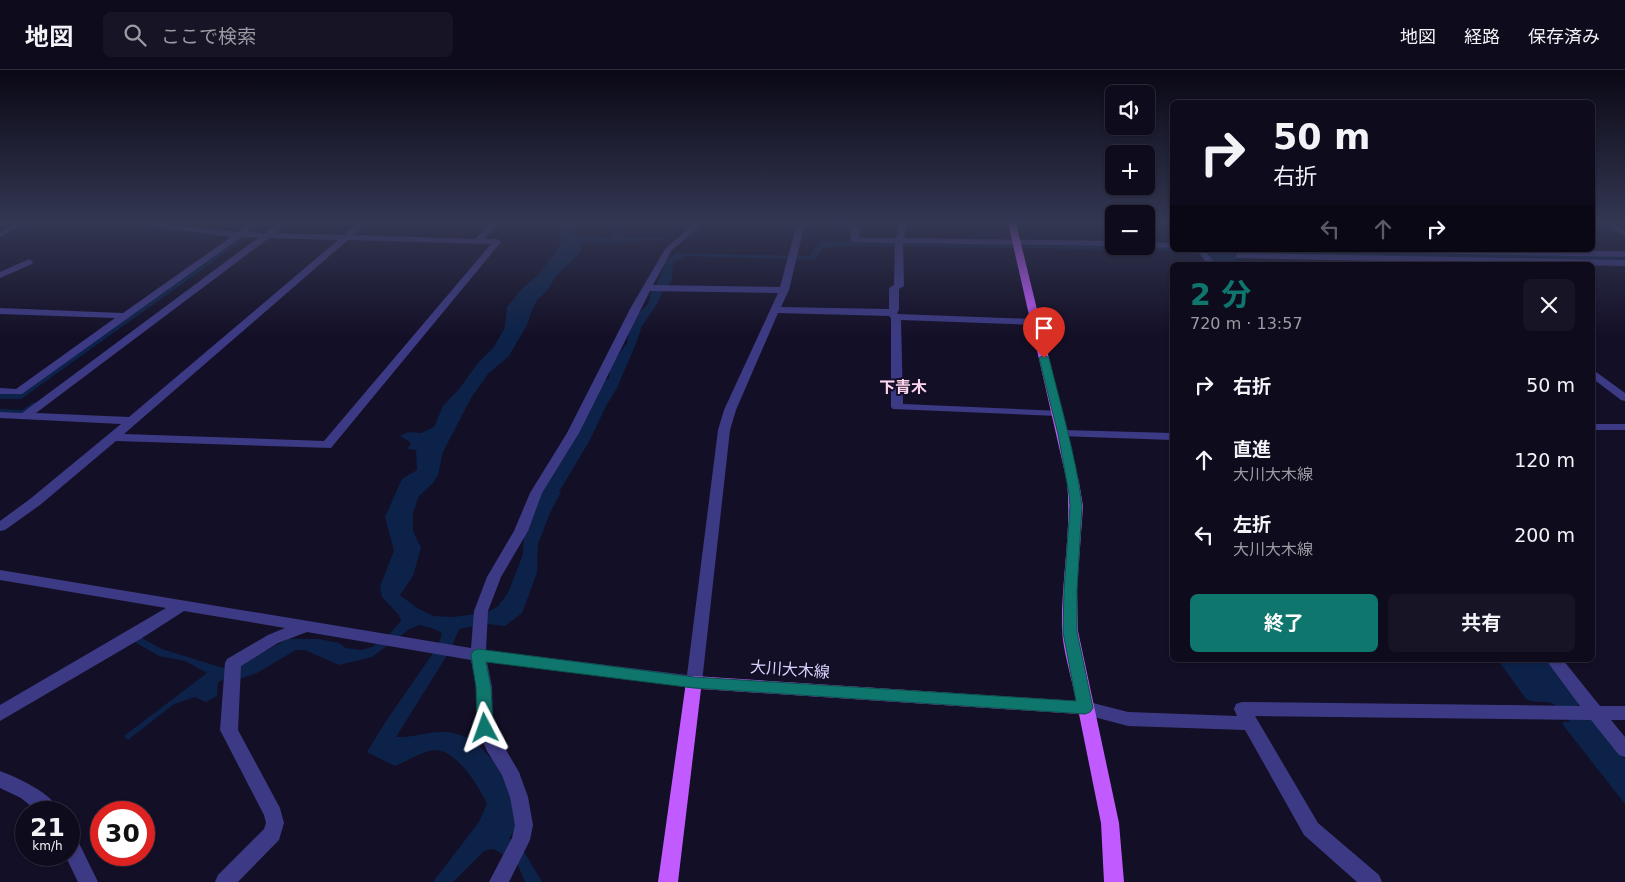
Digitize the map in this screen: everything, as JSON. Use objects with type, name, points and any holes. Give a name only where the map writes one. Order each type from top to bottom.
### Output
[{"type":"main road","points":[[1021,261],[1073,482],[1076,506],[1070,590],[1070,632],[1110,823],[1114,882]]},
{"type":"main road","points":[[668,882],[694,682]]},
{"type":"main road","name":"大川大木線","points":[[694,682],[1085,708]]},
{"type":"street","points":[[0,391],[18,392],[205,261]]},
{"type":"street","points":[[25,416],[231,261]]},
{"type":"street","points":[[0,527],[35,502],[113,437],[319,261]]},
{"type":"street","points":[[113,437],[327,445],[481,261]]},
{"type":"street","points":[[499,882],[521,840],[524,825],[519,798],[510,772],[493,746],[485,728],[484,687],[478,655],[480,619],[494,577],[521,531],[536,493],[573,433],[663,261]]},
{"type":"street","points":[[0,575],[478,655],[694,682],[724,430],[730,410],[784,290],[791,261]]},
{"type":"street","points":[[900,261],[899,286],[894,288],[897,407],[1057,412]]},
{"type":"street","points":[[1408,261],[1435,262]]},
{"type":"street","points":[[3,273],[29,262]]},
{"type":"street","points":[[1595,263],[1625,263]]},
{"type":"street","points":[[649,288],[784,290]]},
{"type":"street","points":[[775,310],[1035,322]]},
{"type":"street","points":[[0,311],[125,316]]},
{"type":"street","points":[[1595,374],[1625,398]]},
{"type":"street","points":[[0,415],[131,420]]},
{"type":"street","points":[[1595,427],[1625,427]]},
{"type":"street","points":[[1063,434],[1170,437]]},
{"type":"street","points":[[0,714],[30,694],[155,624],[181,606]]},
{"type":"street","points":[[225,882],[272,834],[275,823],[273,814],[229,730],[232,670],[273,639],[304,627]]},
{"type":"street","points":[[1555,662],[1590,712],[1625,750]]},
{"type":"street","points":[[1085,708],[1128,719],[1250,723]]},
{"type":"street","points":[[1372,882],[1322,840],[1312,829],[1242,709],[1625,713]]},
{"type":"street","points":[[0,779],[27,792],[38,801]]},
{"type":"street","points":[[80,866],[88,882]]},
{"type":"water","points":[[548,261],[572,261],[556,276],[547,291],[537,300],[527,325],[509,356],[488,374],[471,398],[443,452],[438,475],[433,483],[419,496],[413,513],[413,531],[421,548],[413,576],[400,595],[417,608],[433,616],[453,617],[488,612],[498,606],[508,593],[523,554],[524,535],[541,493],[601,383],[609,378],[610,369],[627,343],[636,316],[647,305],[651,297],[649,296],[656,286],[667,261],[677,261],[673,263],[672,281],[663,290],[657,304],[642,326],[617,388],[590,440],[559,492],[561,492],[550,513],[538,544],[537,573],[522,613],[505,626],[487,624],[459,629],[451,649],[396,737],[436,732],[455,733],[472,741],[497,763],[508,780],[516,811],[518,826],[509,838],[523,850],[542,882],[525,882],[517,863],[494,849],[484,851],[453,882],[433,882],[479,822],[487,804],[473,779],[459,763],[443,752],[435,750],[425,752],[395,766],[367,752],[438,646],[442,633],[434,629],[420,625],[411,628],[372,657],[339,665],[305,650],[296,650],[257,673],[240,679],[238,674],[218,682],[217,696],[206,702],[195,697],[174,704],[128,740],[124,736],[207,673],[185,661],[159,656],[131,640],[138,636],[162,649],[223,668],[253,658],[288,639],[319,639],[339,643],[346,648],[361,650],[372,647],[385,639],[401,621],[399,615],[382,597],[380,586],[394,551],[385,517],[402,479],[417,470],[416,450],[407,449],[411,443],[400,436],[408,432],[421,433],[434,427],[443,406],[459,389],[478,363],[494,347],[505,327],[507,307],[521,290],[539,274]]},
{"type":"water","points":[[1213,261],[1240,262],[1214,262]]},
{"type":"water","points":[[1499,662],[1548,662],[1579,703],[1578,706],[1568,706],[1595,722],[1625,759],[1625,804],[1563,725],[1563,722],[1570,722],[1563,712],[1557,706],[1550,703],[1526,699]]},
{"type":"waterway","points":[[0,396],[18,397],[209,261]]},
{"type":"waterway","points":[[0,412],[24,413],[34,405]]},
{"type":"district","name":"下青木","points":[[903,387]]},
{"type":"route","points":[[485,728],[484,687],[478,655],[694,682],[1085,708],[1070,632],[1070,590],[1076,506],[1063,434],[1044,358]]}]
